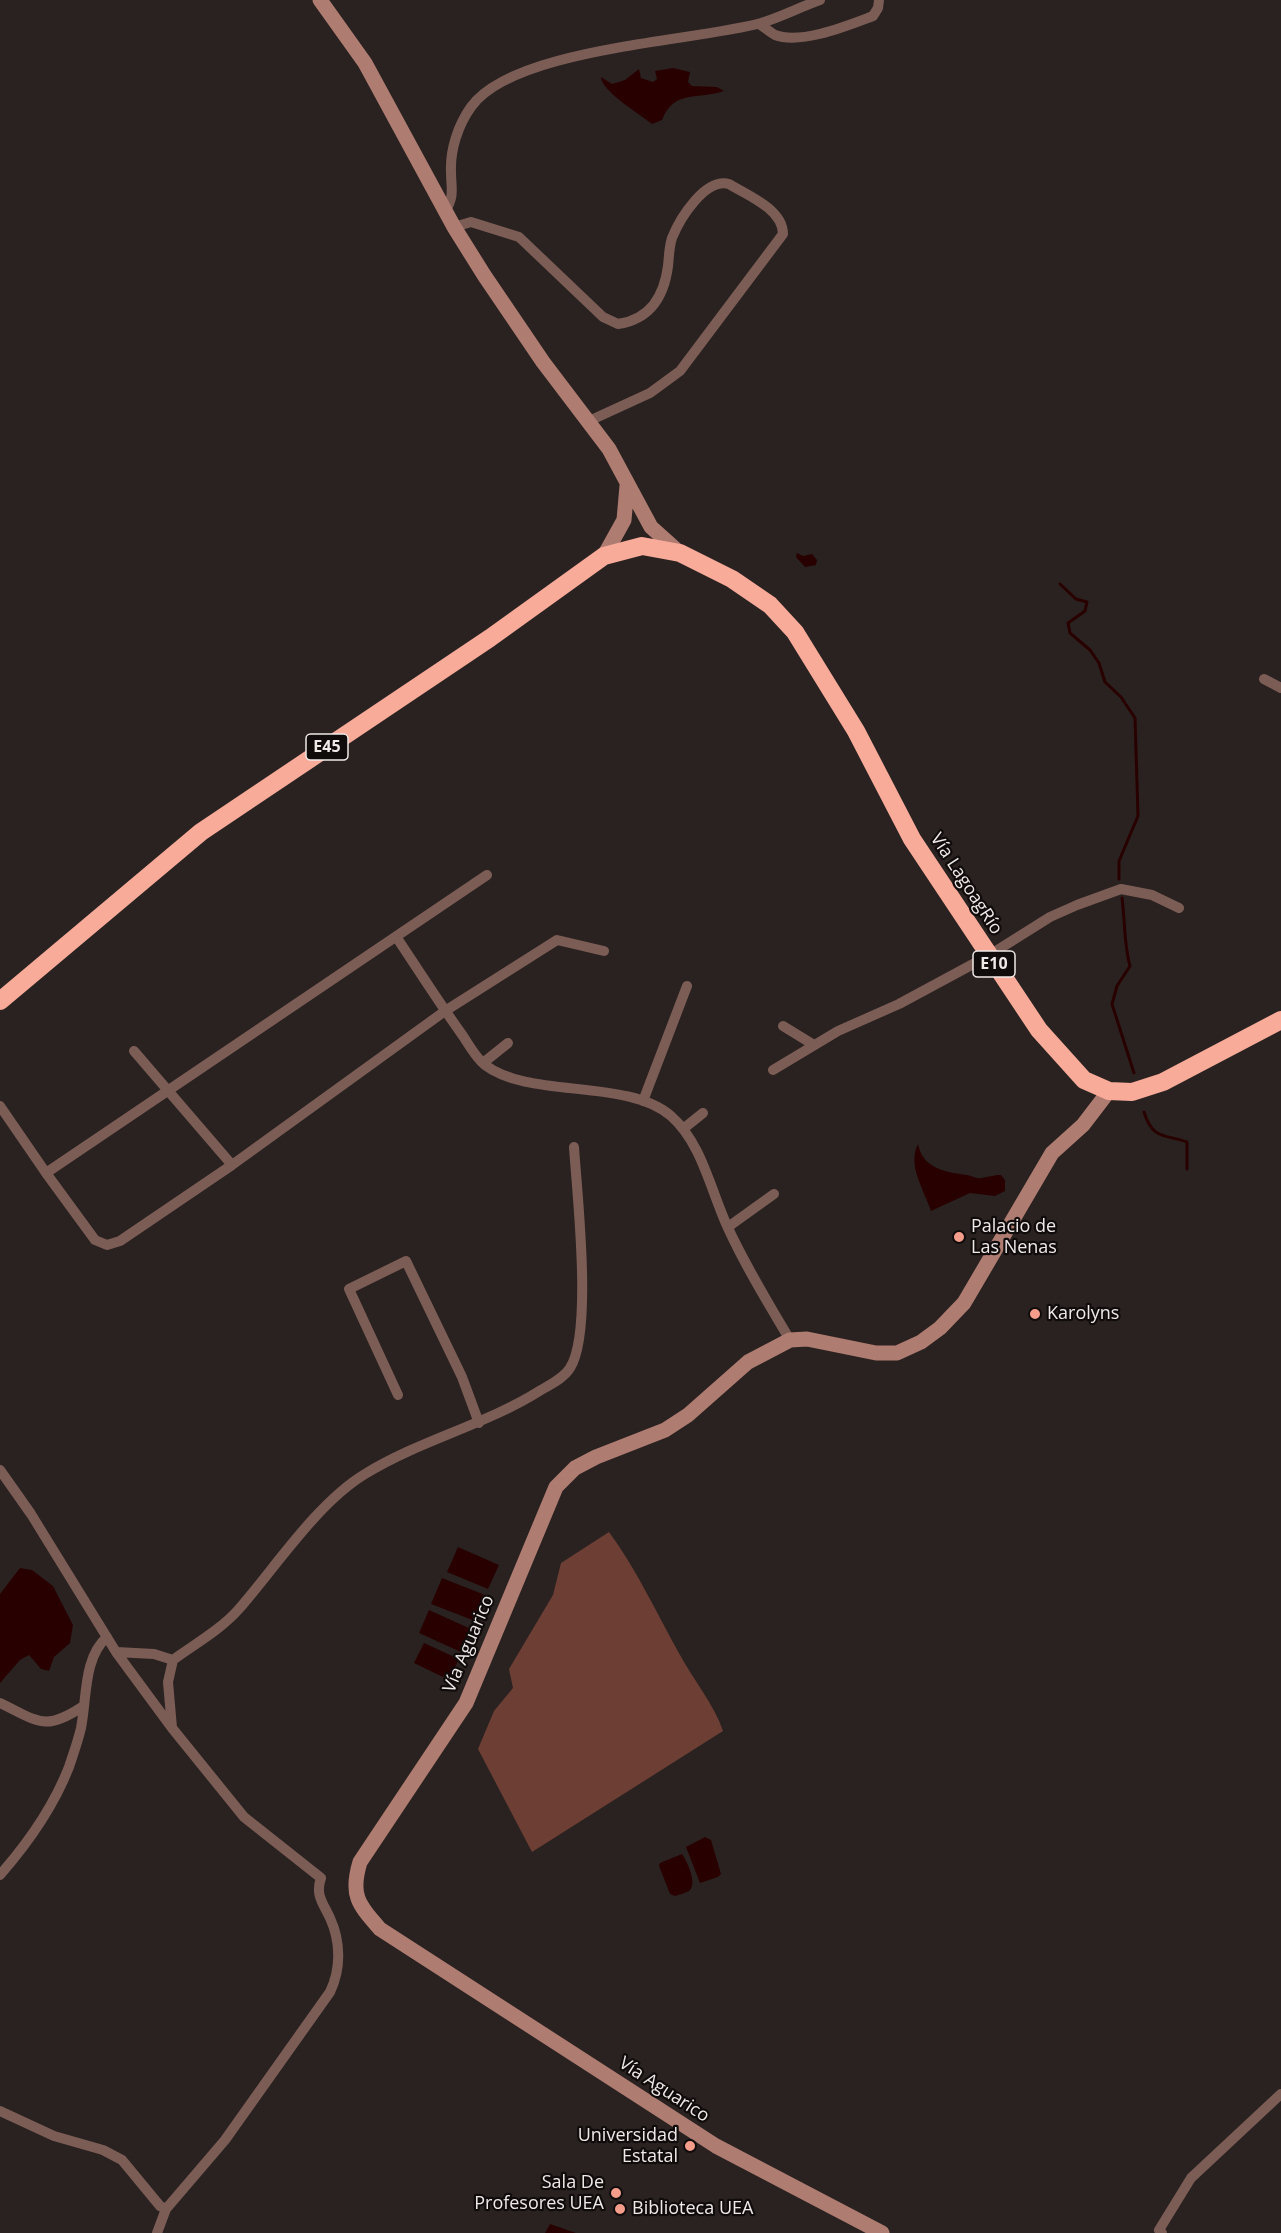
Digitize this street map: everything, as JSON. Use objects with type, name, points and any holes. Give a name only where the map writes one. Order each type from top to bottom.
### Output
[{"type":"highway","name":"E45","points":[[0,1001],[201,832],[490,638],[604,556],[642,546],[680,553]]},
{"type":"highway","name":"Vía LagoagRío","points":[[680,553],[755,594],[795,632],[856,731],[912,839],[1039,1030],[1084,1080],[1109,1091],[1132,1092],[1163,1082],[1281,1020]]},
{"type":"street","points":[[320,0],[364,63],[445,211],[523,334],[609,449],[651,527],[680,553]]},
{"type":"street","points":[[445,211],[453,193],[451,171],[461,124],[484,92],[504,80],[534,69],[625,46],[759,24],[820,0]]},
{"type":"street","points":[[759,24],[776,35],[789,37],[817,34],[873,15],[878,8],[879,0]]},
{"type":"street","points":[[454,226],[471,222],[519,237],[603,317],[618,324],[642,318],[652,309],[665,282],[672,238],[697,201],[713,185],[721,182],[729,184],[775,213],[783,227],[783,234],[680,371],[650,393],[589,421]]},
{"type":"street","points":[[604,556],[624,520],[627,486]]},
{"type":"street","points":[[1264,679],[1280,687]]},
{"type":"street","points":[[46,1173],[488,875]]},
{"type":"street","points":[[773,1070],[814,1045],[988,956],[1050,917],[1121,889],[1152,895],[1179,908]]},
{"type":"street","points":[[397,938],[483,1064],[497,1072],[519,1078],[643,1101],[670,1115],[683,1129],[696,1150],[728,1227],[790,1340],[807,1339],[876,1353],[897,1353],[921,1342],[940,1328],[964,1302],[1052,1153],[1083,1125],[1109,1091]]},
{"type":"street","points":[[0,1106],[95,1240],[107,1245],[120,1241],[232,1165],[445,1011],[557,940],[604,951]]},
{"type":"street","points":[[643,1101],[687,986]]},
{"type":"street","points":[[783,1026],[814,1045]]},
{"type":"street","points":[[483,1064],[508,1043]]},
{"type":"street","points":[[134,1051],[232,1165]]},
{"type":"street","points":[[683,1129],[703,1113]]},
{"type":"street","points":[[172,1728],[168,1682],[173,1660],[224,1624],[269,1569],[354,1481],[384,1464],[512,1407],[559,1379],[570,1369],[581,1338],[582,1306],[574,1147]]},
{"type":"street","points":[[728,1227],[774,1194]]},
{"type":"street","points":[[399,1395],[349,1289],[406,1261],[462,1377],[479,1423]]},
{"type":"street","name":"Vía Aguarico","points":[[790,1340],[748,1362],[688,1414],[665,1430],[596,1457],[575,1468],[556,1487],[466,1703],[360,1862],[354,1881],[356,1896],[366,1914],[380,1929],[694,2133],[882,2233]]},
{"type":"street","points":[[0,1470],[116,1652],[172,1728],[244,1817],[321,1878],[318,1894],[332,1921],[338,1949],[339,1973],[330,1992],[225,2140],[166,2209],[157,2233]]},
{"type":"street","points":[[0,1875],[45,1816],[59,1790],[81,1726],[82,1707],[94,1652],[107,1637]]},
{"type":"street","points":[[116,1652],[154,1654],[173,1660]]},
{"type":"street","points":[[0,1703],[48,1723],[64,1719],[82,1707]]},
{"type":"street","points":[[1162,2233],[1159,2230],[1191,2178],[1281,2094]]},
{"type":"street","points":[[0,2111],[54,2136],[103,2150],[122,2160],[160,2206],[166,2209]]},
{"type":"shaded area","points":[[673,68],[690,72],[688,82],[692,86],[717,87],[724,91],[680,100],[667,110],[662,120],[652,124],[614,96],[607,89],[601,77],[612,84],[625,80],[639,69],[641,78],[653,82],[657,79],[655,71]]},
{"type":"shaded area","points":[[797,553],[803,556],[812,554],[817,560],[816,565],[805,567],[796,557]]},
{"type":"shaded area","points":[[918,1144],[925,1159],[936,1168],[978,1178],[1001,1175],[1005,1180],[1005,1191],[995,1196],[970,1193],[931,1211],[915,1169],[914,1160]]},
{"type":"shaded area","points":[[609,1532],[638,1577],[723,1731],[532,1852],[478,1749],[494,1711],[513,1688],[509,1669],[553,1595],[561,1563]]},
{"type":"shaded area","points":[[458,1547],[499,1565],[488,1589],[447,1572]]},
{"type":"shaded area","points":[[20,1568],[32,1570],[53,1586],[73,1625],[70,1643],[54,1657],[49,1671],[41,1669],[29,1655],[20,1660],[0,1683],[0,1594]]},
{"type":"shaded area","points":[[442,1578],[485,1595],[475,1621],[431,1604]]},
{"type":"shaded area","points":[[429,1610],[471,1629],[461,1652],[419,1633]]},
{"type":"shaded area","points":[[424,1643],[459,1659],[449,1680],[414,1663]]},
{"type":"shaded area","points":[[705,1837],[711,1840],[721,1874],[700,1883],[686,1847]]},
{"type":"shaded area","points":[[682,1854],[689,1867],[692,1883],[689,1891],[675,1896],[670,1894],[659,1866],[660,1863]]},
{"type":"shaded area","points":[[550,2224],[576,2233],[545,2233]]},
{"type":"waterway","points":[[1060,584],[1076,599],[1087,602],[1085,611],[1068,623],[1070,633],[1090,650],[1099,663],[1105,682],[1121,697],[1135,718],[1138,816],[1119,861],[1119,879]]},
{"type":"waterway","points":[[1122,898],[1130,966],[1117,986],[1112,1004],[1134,1073]]},
{"type":"waterway","points":[[1144,1112],[1156,1132],[1187,1142],[1187,1169]]},
{"type":"place","name":"Palacio de Las Nenas","points":[[959,1237]]},
{"type":"place","name":"Karolyns","points":[[1035,1314]]},
{"type":"place","name":"Universidad Estatal","points":[[690,2146]]},
{"type":"place","name":"Sala De Profesores UEA","points":[[616,2193]]},
{"type":"place","name":"Biblioteca UEA","points":[[620,2209]]}]
